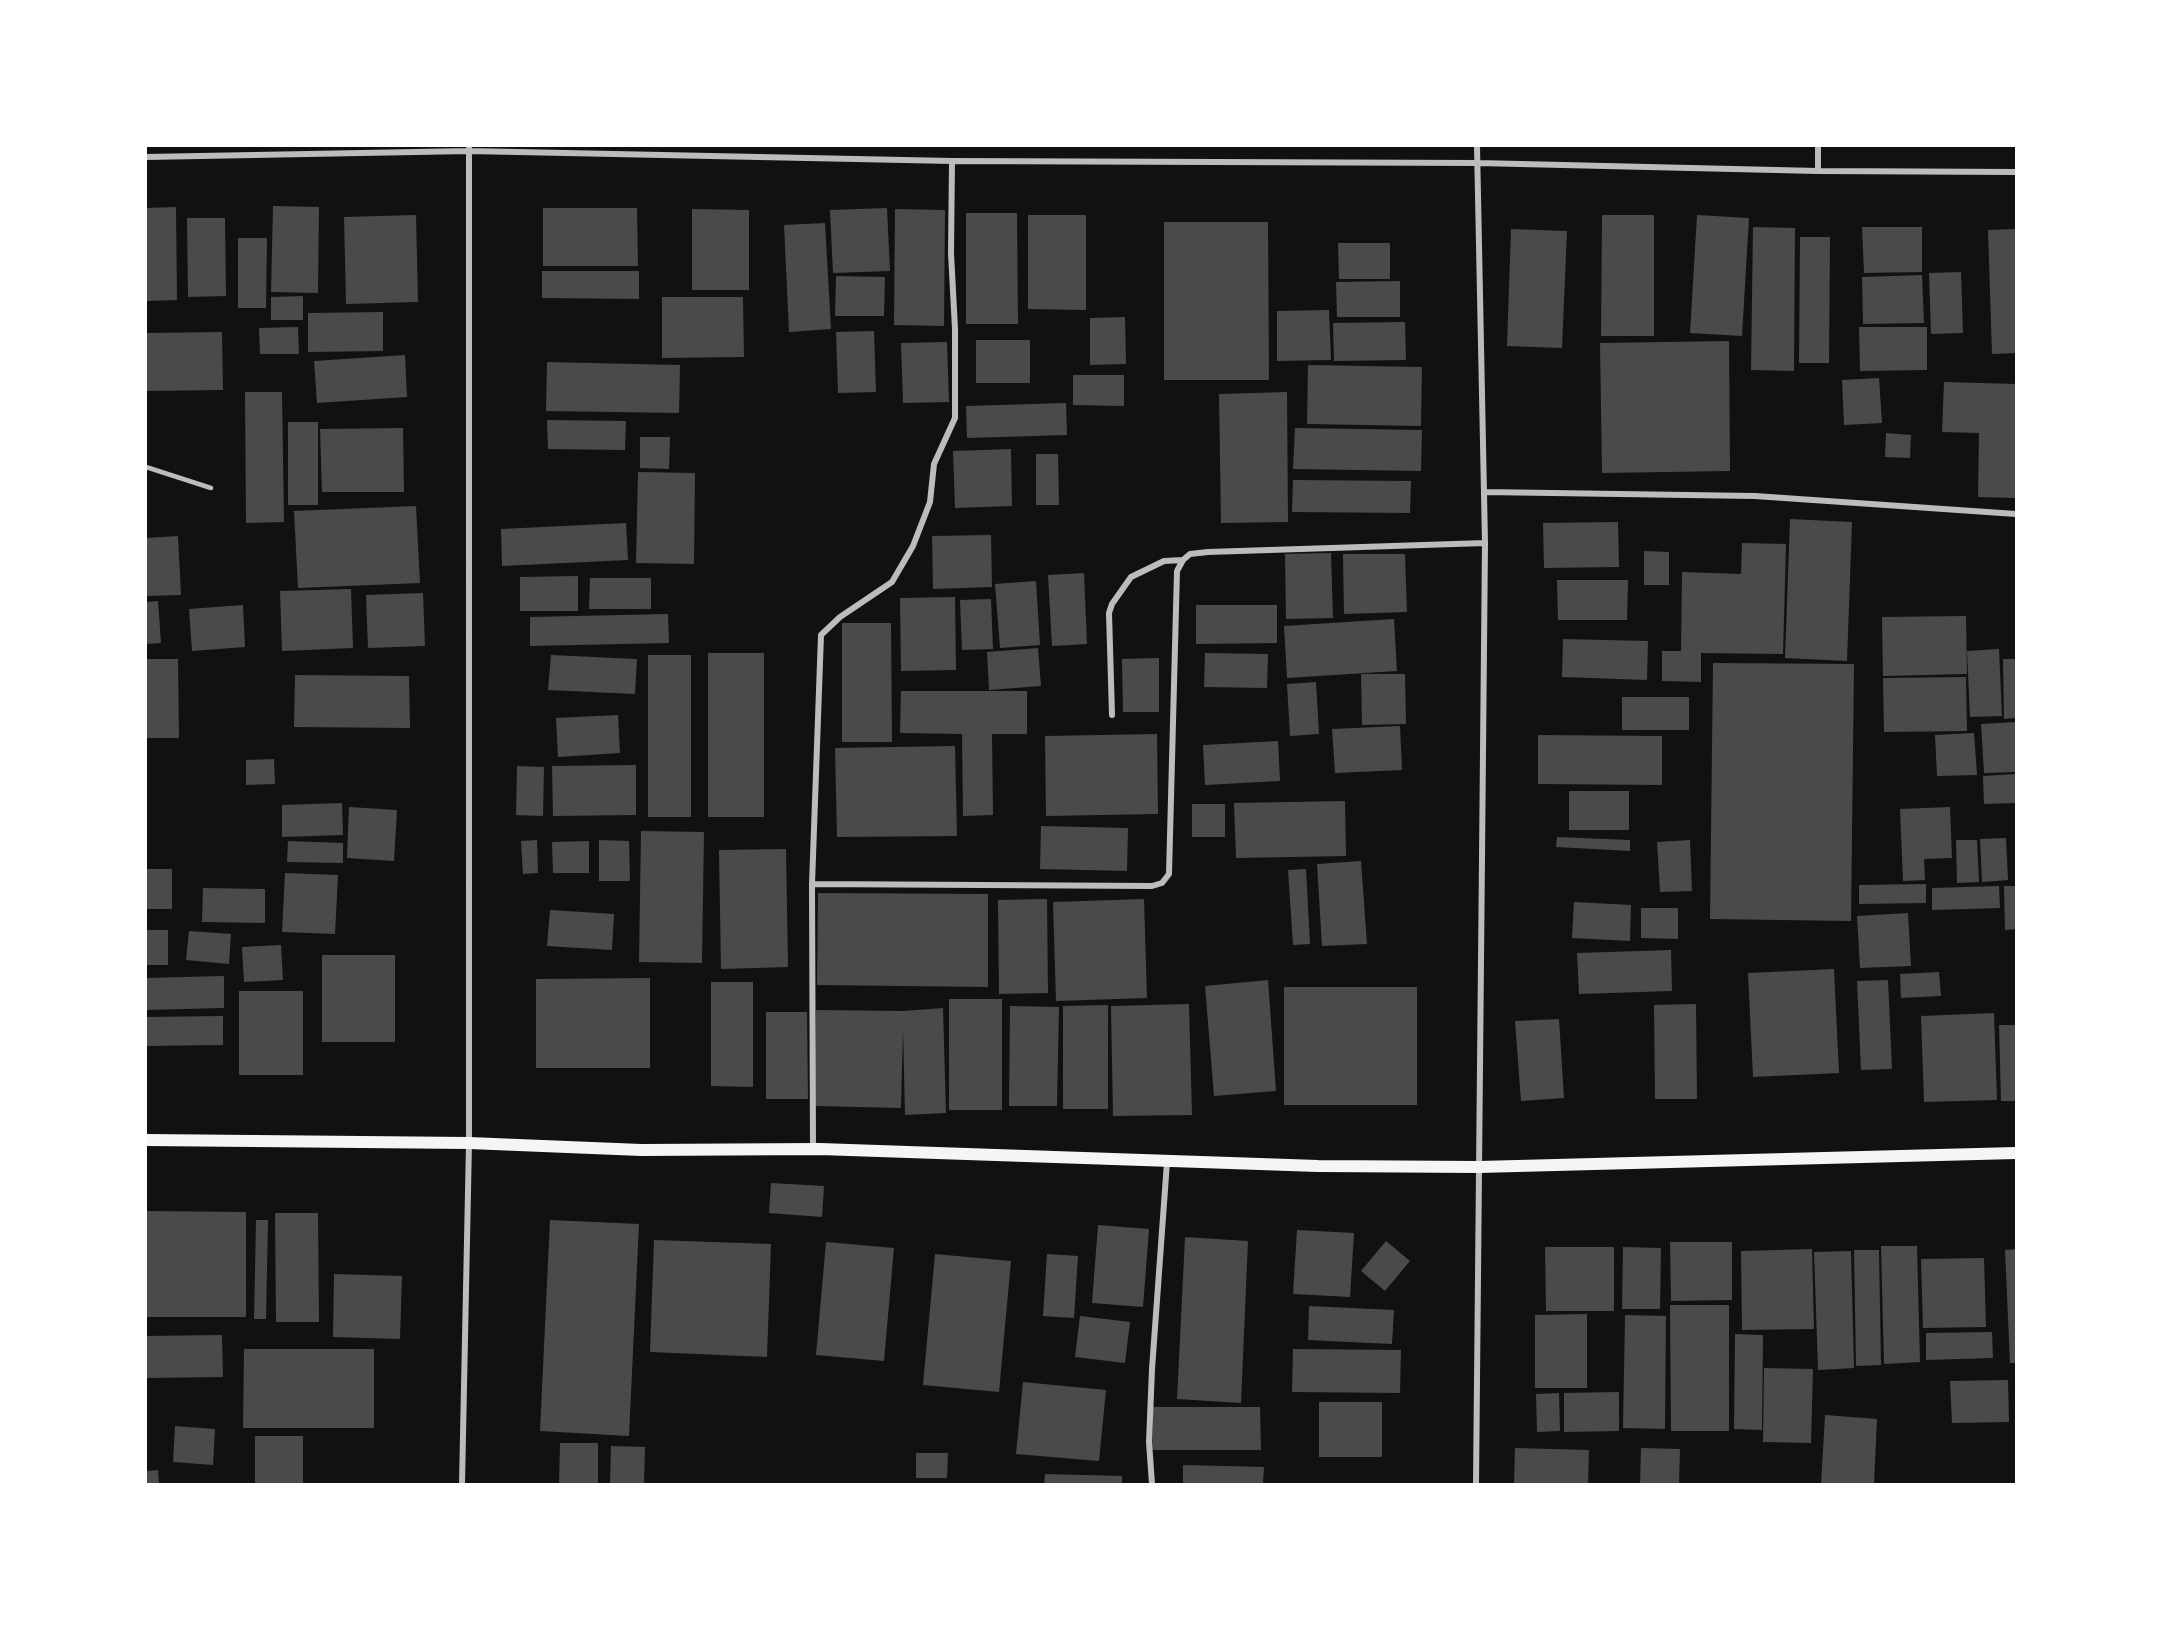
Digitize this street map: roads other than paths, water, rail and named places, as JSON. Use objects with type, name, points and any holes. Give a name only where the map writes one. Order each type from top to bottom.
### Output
[{"type":"main road","points":[[146,1140],[469,1143],[641,1150],[813,1150],[1167,1162],[1479,1167],[2016,1153]]},
{"type":"street","points":[[1476,1485],[1485,543],[1477,146]]},
{"type":"street","points":[[1818,146],[1818,171]]},
{"type":"street","points":[[146,157],[469,148],[952,161],[1478,163],[1818,171],[2016,172]]},
{"type":"street","points":[[462,1485],[469,1143],[469,148]]},
{"type":"street","points":[[813,1150],[812,884],[821,635],[840,617],[892,582],[913,546],[926,513],[930,502],[934,464],[955,418],[955,329],[951,252],[952,161]]},
{"type":"street","points":[[1484,492],[1755,496],[2016,514]]},
{"type":"street","points":[[812,884],[1152,886],[1162,883],[1169,874],[1177,571],[1183,560],[1190,554],[1208,552],[1485,543]]},
{"type":"street","points":[[1112,715],[1109,613],[1112,604],[1131,577],[1164,561],[1183,560]]},
{"type":"street","points":[[1152,1485],[1149,1442],[1152,1369],[1167,1162]]},
{"type":"lane","points":[[146,467],[211,488]]}]
